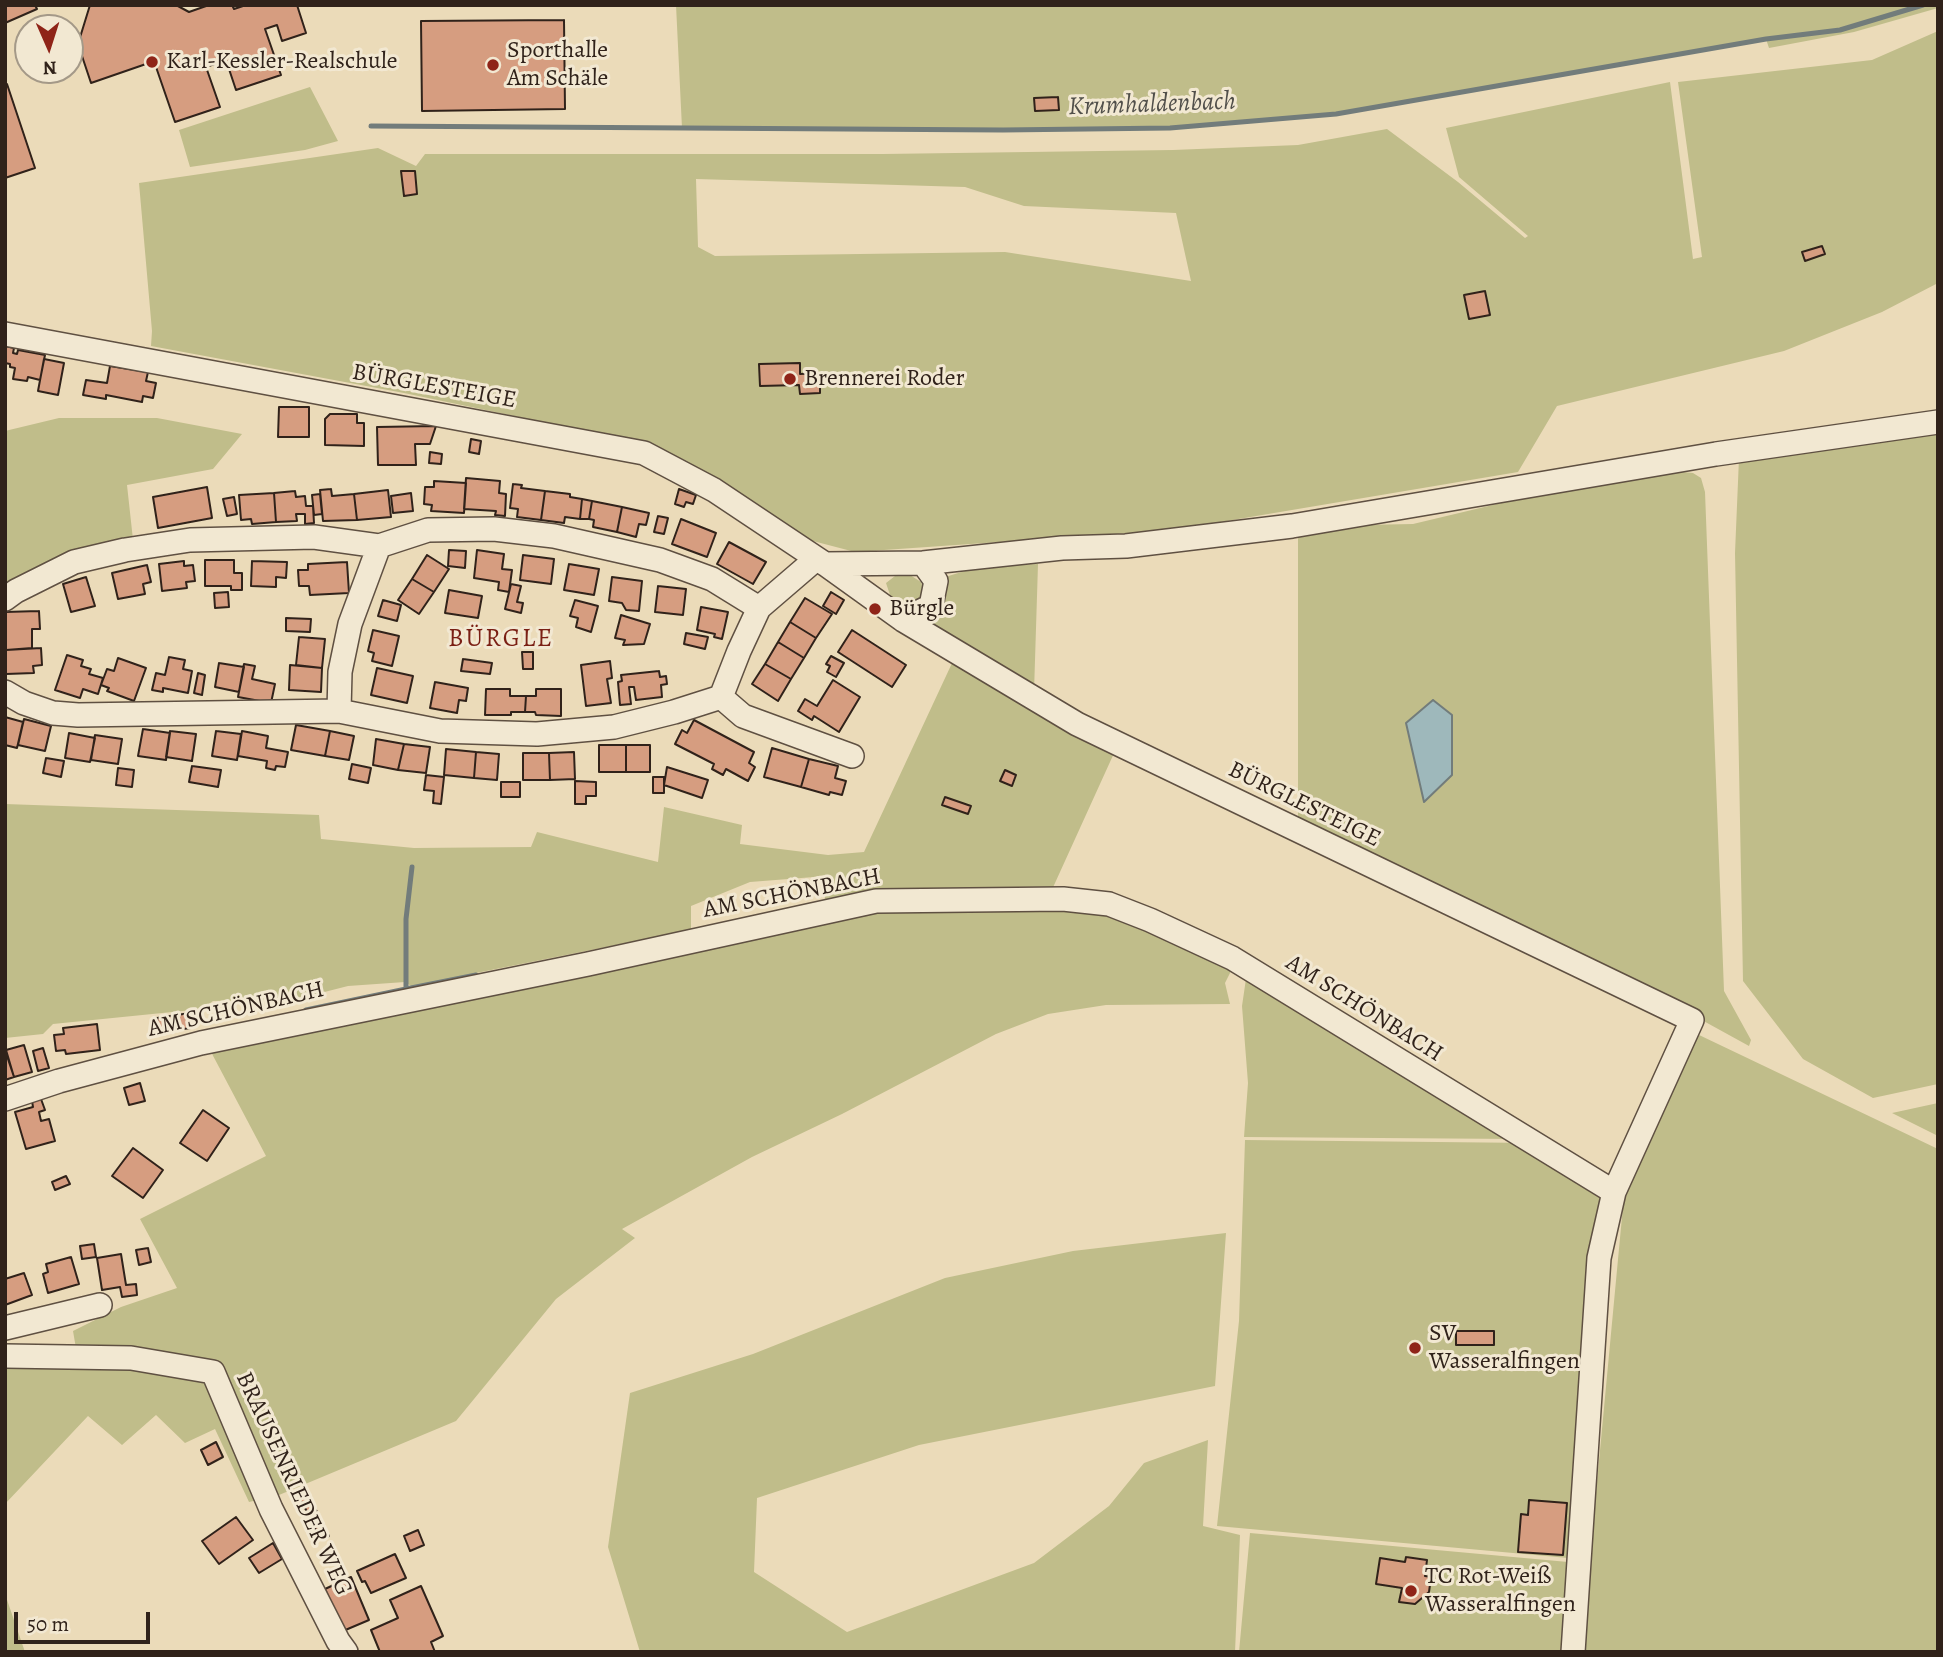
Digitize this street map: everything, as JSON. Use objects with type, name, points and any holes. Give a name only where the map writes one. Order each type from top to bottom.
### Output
[{"type":"street","name":"BÜRGLESTEIGE","points":[[5,334],[644,453],[714,490],[903,620],[1077,724],[1692,1020],[1614,1192]]},
{"type":"street","points":[[5,692],[24,703],[53,713],[78,715],[340,710],[440,731],[537,734],[614,727],[720,697],[760,608],[820,561],[923,563],[1062,548],[1126,546],[1292,526],[1716,454],[1938,422]]},
{"type":"street","points":[[5,599],[16,590],[74,562],[125,550],[190,540],[314,537],[379,546],[428,530],[494,529],[554,536],[660,560],[712,579],[760,608]]},
{"type":"street","points":[[340,710],[340,672],[350,624],[379,546]]},
{"type":"street","points":[[903,620],[931,606],[936,581],[923,563]]},
{"type":"street","points":[[720,697],[743,716],[852,756]]},
{"type":"street","name":"AM SCHÖNBACH","points":[[5,1099],[59,1081],[201,1043],[588,964],[876,901],[1063,899],[1109,904],[1150,919],[1232,958],[1614,1192]]},
{"type":"street","points":[[1573,1652],[1599,1258],[1614,1192]]},
{"type":"street","points":[[5,1328],[100,1305]]},
{"type":"street","name":"BRAUSENRIEDER WEG","points":[[5,1356],[131,1358],[213,1372],[271,1509],[346,1652]]},
{"type":"shaded area","points":[[676,5],[1938,5],[1938,8],[1854,32],[1769,48],[1766,39],[1336,114],[1170,128],[1003,130],[682,128]]},
{"type":"shaded area","points":[[1938,31],[1938,283],[1882,312],[1784,351],[1557,406],[1518,472],[1173,530],[855,552],[813,541],[753,504],[639,442],[404,393],[151,346],[139,183],[378,148],[416,166],[425,154],[883,154],[1173,150],[1298,145],[1387,129],[1458,182],[1525,238],[1528,236],[1459,177],[1446,128],[1670,82],[1693,259],[1702,257],[1678,82],[1872,60]],"holes":[[[696,179],[965,187],[1024,206],[1176,213],[1191,281],[1005,252],[715,256],[698,247]]]},
{"type":"shaded area","points":[[310,87],[338,141],[305,150],[190,167],[179,130]]},
{"type":"shaded area","points":[[59,418],[157,418],[242,434],[213,469],[127,485],[134,549],[16,591],[5,584],[5,431]]},
{"type":"shaded area","points":[[1938,429],[1938,1084],[1873,1098],[1803,1059],[1743,981],[1735,553],[1739,458]]},
{"type":"shaded area","points":[[1682,472],[1693,473],[1701,478],[1705,492],[1724,991],[1751,1040],[1749,1046],[1669,1002],[1298,823],[1298,533],[1362,525],[1413,524],[1518,499]]},
{"type":"shaded area","points":[[1038,564],[1034,692],[1022,677],[928,628],[930,620],[943,610],[947,591],[942,578],[981,566]]},
{"type":"shaded area","points":[[910,575],[921,582],[925,592],[921,601],[910,605],[896,602],[891,598],[886,583],[895,576]]},
{"type":"shaded area","points":[[953,661],[1115,751],[1050,894],[824,907],[827,876],[750,882],[691,906],[691,930],[411,986],[405,982],[348,986],[297,999],[213,1001],[202,1009],[53,1024],[43,1034],[5,1038],[5,804],[319,815],[321,839],[414,848],[531,847],[537,832],[658,862],[664,807],[742,825],[740,844],[828,855],[864,852]]},
{"type":"shaded area","points":[[1093,909],[1142,921],[1233,967],[1225,983],[1230,1004],[1106,1005],[1048,1014],[996,1034],[842,1114],[752,1157],[622,1229],[635,1238],[556,1299],[456,1421],[279,1495],[249,1502],[215,1429],[185,1443],[156,1415],[122,1445],[88,1416],[5,1504],[5,1364],[79,1366],[73,1331],[121,1307],[177,1288],[140,1219],[266,1156],[210,1050],[862,911]]},
{"type":"shaded area","points":[[1247,972],[1518,1139],[1244,1137],[1248,1083],[1242,1006]]},
{"type":"shaded area","points":[[1697,1034],[1938,1149],[1938,1652],[1581,1652],[1625,1185]]},
{"type":"shaded area","points":[[1938,1103],[1938,1136],[1892,1113]]},
{"type":"shaded area","name":"SV Wasseralfingen","points":[[1245,1140],[1533,1143],[1614,1192],[1579,1559],[1217,1526],[1239,1321]]},
{"type":"shaded area","points":[[1226,1233],[1215,1386],[919,1445],[757,1498],[754,1572],[847,1632],[1034,1563],[1109,1506],[1144,1463],[1208,1440],[1203,1526],[1240,1535],[1235,1652],[640,1652],[608,1547],[630,1393],[753,1354],[945,1278],[1073,1251]]},
{"type":"shaded area","name":"TC Rot-Weiß Wasseralfingen","points":[[1250,1533],[1579,1563],[1574,1652],[1239,1652]]},
{"type":"shaded area","points":[[5,1594],[25,1652],[5,1652]]},
{"type":"water","points":[[1433,700],[1452,715],[1452,775],[1424,802],[1406,723]]},
{"type":"building","points":[[5,5],[35,5],[37,9],[26,14],[14,14],[14,19],[5,23]]},
{"type":"building","name":"Karl-Kessler-Realschule","points":[[90,5],[176,5],[189,12],[209,5],[232,5],[234,9],[246,5],[297,5],[306,33],[282,41],[277,25],[265,29],[281,75],[236,90],[226,60],[206,67],[220,107],[175,122],[156,67],[146,64],[91,83],[84,62],[84,24]]},
{"type":"building","name":"Sporthalle Am Schäle","points":[[564,20],[565,109],[422,111],[421,21]]},
{"type":"building","points":[[5,84],[35,168],[5,178]]},
{"type":"building","points":[[1058,97],[1059,110],[1035,111],[1034,98]]},
{"type":"building","points":[[401,171],[415,171],[417,194],[404,196]]},
{"type":"building","points":[[1822,246],[1825,254],[1805,261],[1802,252]]},
{"type":"building","points":[[1485,291],[1490,315],[1469,319],[1464,295]]},
{"type":"building","points":[[5,346],[14,348],[13,353],[17,354],[18,350],[45,355],[40,380],[28,377],[27,381],[13,379],[15,368],[5,363]]},
{"type":"building","points":[[44,359],[64,363],[58,395],[38,391]]},
{"type":"building","name":"Brennerei Roder","points":[[800,363],[800,374],[820,373],[820,393],[800,394],[799,385],[760,386],[759,364]]},
{"type":"building","points":[[110,366],[148,372],[146,381],[156,383],[153,398],[143,396],[142,402],[106,395],[106,399],[83,395],[86,380],[107,383]]},
{"type":"building","points":[[279,407],[309,407],[309,437],[278,437]]},
{"type":"building","points":[[330,414],[357,414],[357,423],[364,423],[364,446],[325,445],[325,419]]},
{"type":"building","points":[[436,426],[430,444],[415,444],[416,465],[378,465],[377,427]]},
{"type":"building","points":[[471,439],[481,441],[479,454],[469,452]]},
{"type":"building","points":[[430,452],[442,454],[441,464],[429,463]]},
{"type":"building","points":[[466,478],[500,481],[499,493],[506,494],[505,516],[495,515],[496,511],[464,509]]},
{"type":"building","points":[[434,481],[466,483],[464,513],[431,511],[432,505],[424,504],[425,487],[434,487]]},
{"type":"building","points":[[513,484],[522,485],[521,488],[545,491],[541,520],[517,517],[518,509],[510,508]]},
{"type":"building","points":[[207,487],[212,518],[158,528],[153,497]]},
{"type":"building","points":[[331,489],[332,496],[354,494],[357,520],[323,521],[320,490]]},
{"type":"building","points":[[679,489],[696,495],[693,504],[686,502],[684,507],[675,504]]},
{"type":"building","points":[[388,490],[391,517],[357,520],[354,494]]},
{"type":"building","points":[[295,491],[296,497],[305,496],[306,506],[313,506],[314,523],[305,524],[305,514],[296,514],[297,521],[276,522],[274,493]]},
{"type":"building","points":[[545,491],[570,494],[570,497],[582,499],[580,519],[565,517],[564,523],[541,520]]},
{"type":"building","points":[[274,493],[276,522],[252,524],[251,519],[241,520],[239,495]]},
{"type":"building","points":[[411,493],[413,511],[393,513],[391,496]]},
{"type":"building","points":[[320,494],[322,514],[314,515],[312,495]]},
{"type":"building","points":[[234,497],[237,514],[227,516],[223,499]]},
{"type":"building","points":[[582,499],[592,501],[589,519],[580,519]]},
{"type":"building","points":[[592,501],[622,507],[617,532],[593,527],[594,520],[589,519]]},
{"type":"building","points":[[622,507],[649,513],[646,525],[639,524],[636,537],[617,532]]},
{"type":"building","points":[[658,516],[668,518],[664,534],[654,532]]},
{"type":"building","points":[[681,519],[716,533],[707,557],[672,544]]},
{"type":"building","points":[[729,542],[766,562],[753,584],[717,564]]},
{"type":"building","points":[[449,550],[466,551],[465,568],[448,566]]},
{"type":"building","points":[[477,550],[504,554],[502,569],[512,570],[509,592],[498,590],[499,582],[474,578]]},
{"type":"building","points":[[427,555],[449,569],[434,592],[412,579]]},
{"type":"building","points":[[523,555],[554,559],[551,584],[520,580]]},
{"type":"building","points":[[205,560],[234,560],[234,573],[242,573],[242,590],[231,590],[231,586],[205,586]]},
{"type":"building","points":[[184,561],[184,566],[193,565],[195,581],[186,582],[187,588],[162,591],[159,564]]},
{"type":"building","points":[[252,561],[287,562],[286,578],[276,577],[276,587],[251,586]]},
{"type":"building","points":[[347,562],[349,593],[310,595],[309,586],[299,586],[298,570],[308,570],[308,564]]},
{"type":"building","points":[[569,564],[599,569],[594,595],[564,590]]},
{"type":"building","points":[[147,565],[151,582],[143,584],[145,594],[118,599],[112,573]]},
{"type":"building","points":[[86,577],[95,606],[71,612],[63,584]]},
{"type":"building","points":[[612,577],[642,581],[639,611],[626,610],[622,603],[609,601]]},
{"type":"building","points":[[412,579],[434,592],[419,614],[398,600]]},
{"type":"building","points":[[511,584],[521,586],[517,602],[523,603],[521,613],[505,609]]},
{"type":"building","points":[[658,586],[686,589],[683,615],[655,612]]},
{"type":"building","points":[[449,590],[482,596],[478,618],[445,613]]},
{"type":"building","points":[[228,592],[229,607],[215,608],[214,593]]},
{"type":"building","points":[[831,592],[844,600],[836,614],[823,606]]},
{"type":"building","points":[[805,598],[832,614],[816,638],[790,622]]},
{"type":"building","points":[[383,600],[401,605],[397,621],[378,616]]},
{"type":"building","points":[[575,600],[598,606],[591,632],[576,627],[578,618],[570,616]]},
{"type":"building","points":[[701,607],[728,612],[722,639],[714,637],[715,634],[697,630]]},
{"type":"building","points":[[39,611],[40,629],[32,629],[32,648],[6,650],[5,612]]},
{"type":"building","points":[[621,615],[650,624],[644,644],[623,645],[625,640],[615,638]]},
{"type":"building","points":[[286,618],[311,619],[310,632],[286,631]]},
{"type":"building","points":[[790,622],[816,638],[804,658],[778,642]]},
{"type":"building","points":[[373,630],[399,636],[392,666],[372,661],[374,653],[368,651]]},
{"type":"building","points":[[852,630],[906,665],[892,687],[838,652]]},
{"type":"building","points":[[686,633],[708,637],[705,649],[684,644]]},
{"type":"building","points":[[299,637],[325,639],[322,668],[296,665]]},
{"type":"building","points":[[778,642],[804,658],[791,679],[765,664]]},
{"type":"building","points":[[41,648],[42,665],[33,666],[34,673],[6,674],[6,650]]},
{"type":"building","points":[[522,652],[533,652],[533,669],[523,669]]},
{"type":"building","points":[[67,655],[83,660],[81,666],[91,669],[89,674],[103,678],[98,694],[83,689],[80,698],[55,690]]},
{"type":"building","points":[[831,656],[844,663],[836,677],[827,672],[830,666],[826,664]]},
{"type":"building","points":[[169,657],[185,660],[183,669],[192,671],[188,693],[163,688],[163,692],[152,690],[156,673],[165,675]]},
{"type":"building","points":[[118,658],[146,668],[134,701],[107,691],[109,688],[101,685],[107,669],[114,671]]},
{"type":"building","points":[[463,659],[492,663],[490,674],[461,671]]},
{"type":"building","points":[[610,661],[612,678],[607,679],[611,703],[586,706],[581,665]]},
{"type":"building","points":[[219,663],[244,667],[239,692],[215,687]]},
{"type":"building","points":[[244,664],[255,666],[252,679],[275,684],[271,703],[238,697]]},
{"type":"building","points":[[765,664],[791,679],[778,701],[752,684]]},
{"type":"building","points":[[290,665],[322,668],[321,692],[289,690]]},
{"type":"building","points":[[377,668],[413,676],[407,703],[371,695]]},
{"type":"building","points":[[659,671],[660,677],[666,676],[667,684],[661,685],[662,697],[636,700],[634,687],[629,687],[631,704],[620,705],[618,682],[622,681],[621,675]]},
{"type":"building","points":[[198,673],[205,675],[202,695],[194,693]]},
{"type":"building","points":[[833,680],[860,697],[839,732],[814,716],[812,720],[798,711],[805,699],[817,706]]},
{"type":"building","points":[[435,682],[468,688],[466,701],[459,700],[457,713],[430,708]]},
{"type":"building","points":[[486,689],[510,689],[510,696],[526,696],[525,712],[485,715]]},
{"type":"building","points":[[536,689],[561,689],[561,716],[525,712],[526,696],[536,696]]},
{"type":"building","points":[[5,717],[23,722],[17,748],[5,745]]},
{"type":"building","points":[[24,719],[51,726],[45,751],[18,745]]},
{"type":"building","points":[[694,720],[754,752],[749,763],[755,767],[748,781],[726,769],[723,775],[712,769],[714,764],[675,744],[682,730],[687,733]]},
{"type":"building","points":[[296,725],[330,731],[325,756],[291,750]]},
{"type":"building","points":[[143,729],[170,733],[166,760],[138,756]]},
{"type":"building","points":[[170,731],[196,734],[192,761],[166,757]]},
{"type":"building","points":[[216,731],[241,734],[237,760],[212,756]]},
{"type":"building","points":[[242,731],[268,736],[266,748],[288,752],[285,767],[276,766],[275,770],[266,768],[267,761],[238,756]]},
{"type":"building","points":[[330,731],[354,736],[349,760],[325,756]]},
{"type":"building","points":[[69,733],[95,738],[90,762],[65,758]]},
{"type":"building","points":[[95,735],[122,739],[118,764],[91,760]]},
{"type":"building","points":[[376,739],[404,744],[398,770],[373,765]]},
{"type":"building","points":[[404,744],[430,747],[426,773],[398,770]]},
{"type":"building","points":[[599,745],[626,745],[626,772],[599,772]]},
{"type":"building","points":[[626,745],[650,745],[650,772],[626,772]]},
{"type":"building","points":[[772,748],[809,759],[801,787],[764,777]]},
{"type":"building","points":[[446,749],[476,752],[474,778],[444,775]]},
{"type":"building","points":[[476,752],[499,754],[497,780],[474,778]]},
{"type":"building","points":[[574,752],[575,779],[550,780],[549,753]]},
{"type":"building","points":[[523,753],[549,753],[550,780],[523,780]]},
{"type":"building","points":[[46,758],[64,761],[61,777],[43,773]]},
{"type":"building","points":[[809,759],[838,766],[835,778],[846,781],[842,795],[830,792],[829,795],[801,787]]},
{"type":"building","points":[[352,764],[371,768],[368,783],[349,779]]},
{"type":"building","points":[[192,766],[221,770],[218,787],[189,782]]},
{"type":"building","points":[[667,767],[708,780],[702,798],[664,785]]},
{"type":"building","points":[[118,768],[134,770],[132,787],[116,785]]},
{"type":"building","points":[[1005,770],[1016,775],[1012,786],[1000,781]]},
{"type":"building","points":[[426,775],[444,777],[441,804],[433,803],[434,791],[424,790]]},
{"type":"building","points":[[653,777],[664,777],[664,793],[653,793]]},
{"type":"building","points":[[575,781],[596,782],[596,796],[586,796],[586,804],[575,804]]},
{"type":"building","points":[[501,782],[520,782],[520,797],[501,797]]},
{"type":"building","points":[[945,797],[971,806],[968,814],[942,805]]},
{"type":"building","points":[[190,1013],[191,1028],[159,1032],[157,1018]]},
{"type":"building","points":[[97,1024],[100,1050],[66,1054],[65,1050],[56,1051],[54,1035],[64,1034],[63,1028]]},
{"type":"building","points":[[24,1045],[32,1072],[14,1077],[6,1050]]},
{"type":"building","points":[[43,1048],[49,1068],[38,1071],[33,1051]]},
{"type":"building","points":[[5,1050],[14,1077],[5,1080]]},
{"type":"building","points":[[140,1083],[145,1101],[129,1105],[124,1088]]},
{"type":"building","points":[[41,1099],[45,1110],[39,1112],[41,1121],[49,1119],[55,1141],[26,1149],[15,1112],[33,1107],[32,1101]]},
{"type":"building","points":[[203,1110],[229,1128],[207,1161],[180,1143]]},
{"type":"building","points":[[133,1148],[163,1170],[143,1198],[112,1176]]},
{"type":"building","points":[[66,1176],[70,1184],[55,1190],[52,1182]]},
{"type":"building","points":[[94,1244],[96,1257],[82,1259],[80,1246]]},
{"type":"building","points":[[148,1248],[151,1262],[139,1265],[136,1250]]},
{"type":"building","points":[[121,1254],[126,1285],[136,1284],[137,1295],[122,1297],[120,1287],[102,1290],[97,1258]]},
{"type":"building","points":[[71,1257],[79,1284],[48,1293],[43,1274],[48,1272],[46,1264]]},
{"type":"building","points":[[24,1273],[32,1295],[5,1305],[5,1279]]},
{"type":"building","points":[[1456,1331],[1494,1331],[1494,1345],[1456,1345]]},
{"type":"building","points":[[216,1442],[223,1457],[208,1465],[201,1450]]},
{"type":"building","points":[[306,1490],[329,1536],[321,1540],[302,1502],[298,1503],[295,1496]]},
{"type":"building","points":[[1529,1500],[1567,1503],[1563,1555],[1518,1552],[1521,1514],[1528,1515]]},
{"type":"building","points":[[236,1517],[253,1540],[219,1564],[202,1541]]},
{"type":"building","points":[[418,1530],[424,1545],[410,1551],[404,1536]]},
{"type":"building","points":[[273,1543],[282,1559],[259,1573],[249,1558]]},
{"type":"building","points":[[395,1554],[406,1578],[371,1593],[357,1571]]},
{"type":"building","points":[[1406,1557],[1427,1560],[1425,1576],[1431,1577],[1429,1592],[1415,1604],[1399,1602],[1402,1588],[1376,1584],[1380,1558],[1405,1562]]},
{"type":"building","points":[[351,1577],[369,1620],[343,1631],[325,1589]]},
{"type":"building","points":[[421,1586],[443,1636],[431,1642],[435,1652],[380,1652],[371,1630],[398,1618],[390,1600]]},
{"type":"waterway","name":"Krumhaldenbach","points":[[371,126],[1003,130],[1170,128],[1336,114],[1766,39],[1840,30],[1923,5]]},
{"type":"waterway","points":[[306,1010],[406,989],[406,919],[412,867]]},
{"type":"waterway","points":[[406,989],[476,975]]},
{"type":"place","name":"Karl-Kessler-Realschule","points":[[152,62]]},
{"type":"place","name":"Sporthalle Am Schäle","points":[[493,65]]},
{"type":"place","name":"Brennerei Roder","points":[[790,379]]},
{"type":"place","name":"Bürgle","points":[[875,609]]},
{"type":"place","name":"SV Wasseralfingen","points":[[1415,1348]]},
{"type":"place","name":"TC Rot-Weiß Wasseralfingen","points":[[1411,1591]]},
{"type":"district","name":"BÜRGLE","points":[[501,640]]}]
